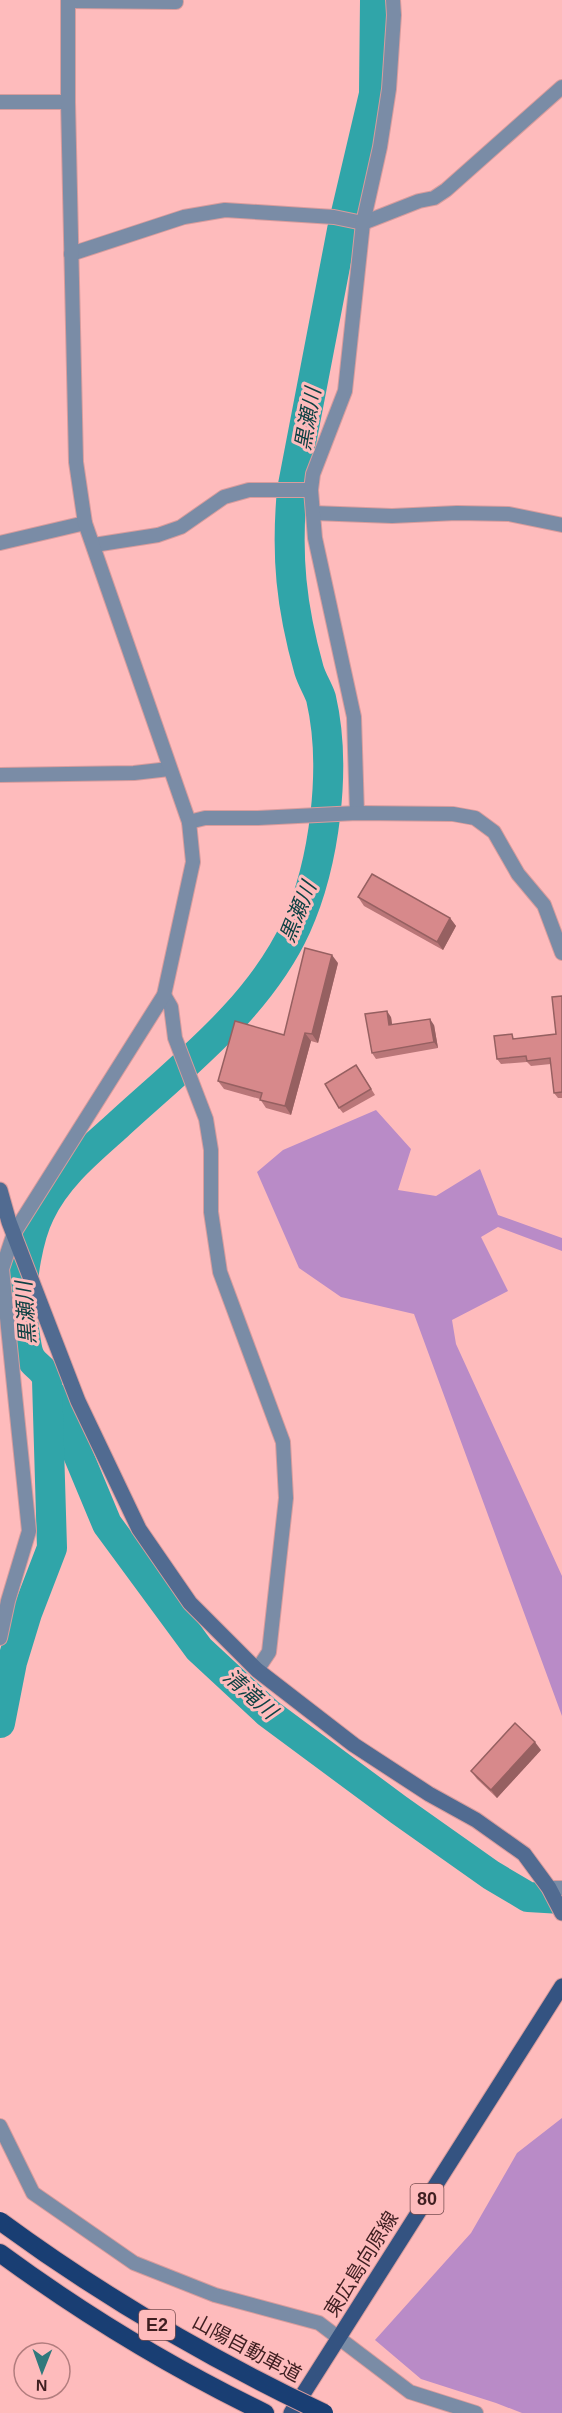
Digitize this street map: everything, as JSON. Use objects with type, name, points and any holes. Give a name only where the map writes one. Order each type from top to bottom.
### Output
[{"type":"highway","name":"山陽自動車道","points":[[0,2222],[98,2289],[179,2339],[261,2383],[324,2413]]},
{"type":"highway","name":"E2","points":[[0,2253],[85,2312],[167,2361],[265,2413]]},
{"type":"main road","name":"東広島向原線","points":[[291,2413],[562,1986]]},
{"type":"street","points":[[354,813],[354,717],[315,538],[311,490],[313,474],[345,391],[363,223],[380,147],[389,89],[393,0]]},
{"type":"street","points":[[0,1638],[8,1601],[29,1531],[2,1269],[15,1233],[164,995],[193,862],[189,822],[169,770],[154,719],[85,523],[76,462],[71,254],[68,1],[176,2]]},
{"type":"street","points":[[71,254],[184,217],[225,210],[334,217],[363,223],[419,201],[434,198],[446,190],[562,87]]},
{"type":"street","points":[[0,102],[68,102]]},
{"type":"street","points":[[94,545],[166,532],[181,527],[224,497],[249,490],[311,490]]},
{"type":"street","points":[[313,513],[392,516],[457,513],[509,514],[562,525]]},
{"type":"street","points":[[0,543],[85,523]]},
{"type":"street","points":[[0,775],[134,773],[169,770]]},
{"type":"street","points":[[189,822],[206,818],[354,813],[453,814],[475,818],[494,832],[518,874],[544,905],[562,953]]},
{"type":"street","points":[[164,995],[171,1006],[175,1038],[206,1119],[211,1150],[211,1212],[220,1272],[283,1442],[286,1498],[269,1652],[258,1670]]},
{"type":"street","points":[[0,1190],[78,1401],[139,1529],[190,1604],[258,1670],[354,1745],[429,1794],[476,1821],[524,1854],[556,1888],[561,1911]]},
{"type":"street","points":[[0,2126],[33,2193],[134,2263],[215,2295],[319,2323],[410,2392],[476,2413]]},
{"type":"shaded area","points":[[376,1110],[411,1149],[398,1190],[436,1196],[480,1169],[498,1215],[562,1238],[562,1251],[498,1227],[481,1237],[508,1291],[452,1320],[456,1344],[562,1576],[562,1716],[414,1314],[341,1297],[299,1268],[257,1172],[283,1150]]},
{"type":"shaded area","points":[[562,2118],[562,2413],[522,2413],[421,2379],[375,2340],[471,2233],[517,2153]]},
{"type":"building","points":[[372,874],[450,918],[437,942],[358,897]]},
{"type":"building","points":[[305,948],[332,955],[312,1034],[305,1033],[285,1106],[260,1100],[262,1093],[218,1081],[235,1021],[284,1035]]},
{"type":"building","points":[[562,996],[562,1092],[554,1093],[550,1058],[527,1061],[526,1056],[497,1059],[494,1036],[512,1034],[513,1039],[556,1034],[552,997]]},
{"type":"building","points":[[387,1011],[389,1025],[430,1019],[434,1042],[372,1053],[365,1014]]},
{"type":"building","points":[[356,1065],[371,1089],[339,1108],[325,1084]]},
{"type":"building","points":[[515,1723],[535,1742],[491,1790],[471,1771]]},
{"type":"waterway","name":"黒瀬川","points":[[0,1723],[12,1662],[27,1613],[52,1548],[47,1380],[29,1353],[22,1311],[24,1272],[36,1223],[47,1200],[74,1166],[217,1035],[261,984],[296,927],[306,902],[321,845],[328,784],[326,725],[321,698],[310,674],[294,602],[290,559],[290,514],[292,490],[342,230],[374,94],[375,0]]},
{"type":"waterway","name":"清滝川","points":[[54,1397],[107,1524],[199,1649],[268,1713],[491,1875],[528,1897],[562,1899]]}]
